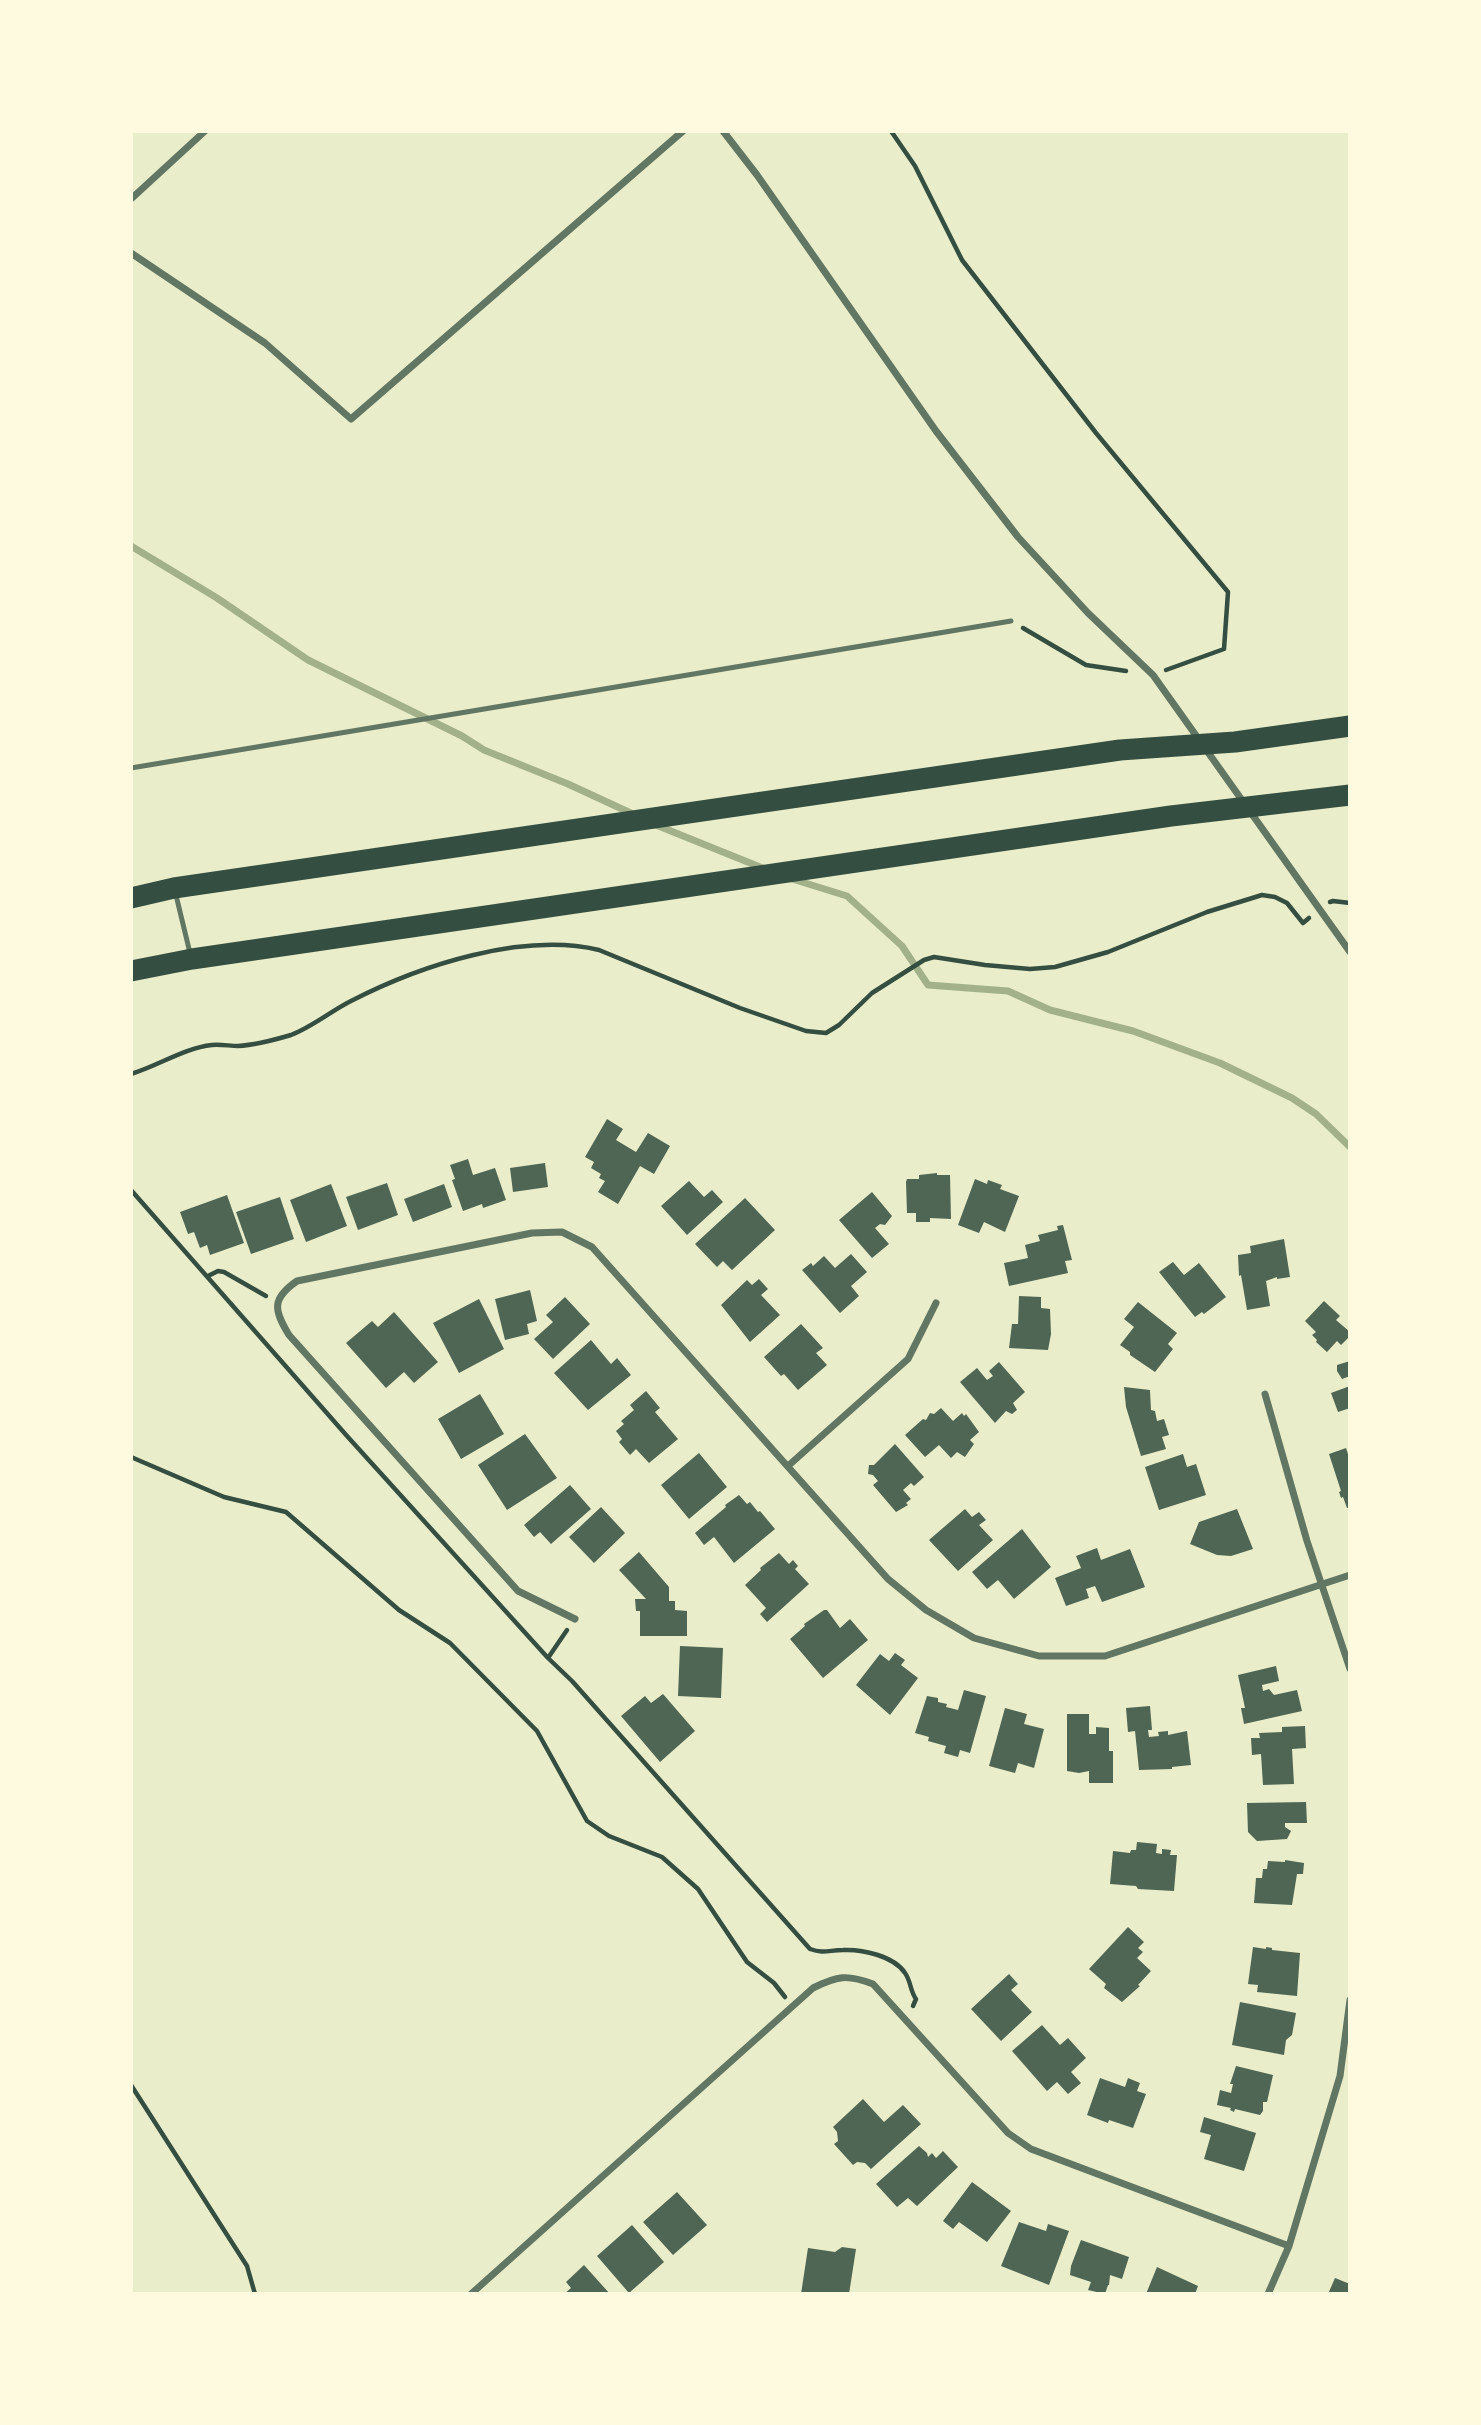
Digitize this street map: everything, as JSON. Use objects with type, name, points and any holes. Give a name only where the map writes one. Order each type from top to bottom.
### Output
[{"type":"highway","points":[[131,898],[174,888],[1120,750],[1235,742],[1350,726]]},
{"type":"highway","points":[[131,971],[192,959],[1171,816],[1350,795]]},
{"type":"street","points":[[131,199],[205,131]]},
{"type":"street","points":[[131,253],[265,343],[351,419],[683,131]]},
{"type":"street","points":[[723,131],[757,175],[936,431],[1018,537],[1088,613],[1153,674],[1350,952]]},
{"type":"street","points":[[575,1619],[519,1591],[289,1335],[278,1316],[277,1303],[284,1290],[297,1281],[532,1233],[562,1232],[592,1247],[888,1579],[926,1609],[974,1638],[1039,1656],[1105,1656],[1350,1575]]},
{"type":"street","points":[[788,1466],[908,1359],[936,1303]]},
{"type":"street","points":[[1265,1394],[1322,1586],[1350,1669]]},
{"type":"street","points":[[471,2294],[792,2006],[813,1988],[833,1978],[855,1977],[873,1984],[1008,2133],[1031,2149],[1289,2246]]},
{"type":"street","points":[[1268,2294],[1289,2246],[1340,2076],[1350,2000]]},
{"type":"lane","points":[[131,768],[1011,621]]},
{"type":"lane","points":[[174,888],[192,959]]},
{"type":"path","points":[[891,131],[915,166],[962,260],[1096,433],[1228,592],[1224,649],[1153,674],[1086,665],[1011,621]]},
{"type":"path","points":[[131,1074],[212,1044],[237,1046],[294,1034],[352,1001],[432,968],[522,947],[553,944],[578,945],[599,950],[718,999],[806,1031],[826,1033],[839,1025],[872,993],[924,960],[934,957],[997,966],[1055,967],[1108,952],[1207,912],[1262,895],[1287,903],[1303,923],[1319,911]]},
{"type":"path","points":[[131,1190],[346,1436],[572,1681],[810,1950],[824,1953],[860,1951],[894,1963],[904,1971],[916,1999],[905,2019]]},
{"type":"path","points":[[208,1276],[224,1272],[277,1303]]},
{"type":"path","points":[[131,1457],[224,1496],[286,1512],[399,1611],[450,1643],[537,1731],[587,1821],[610,1836],[662,1857],[698,1889],[747,1962],[774,1983],[792,2006]]},
{"type":"path","points":[[548,1658],[575,1619]]},
{"type":"path","points":[[131,2085],[247,2266],[255,2294]]},
{"type":"building","points":[[607,1119],[623,1129],[616,1140],[636,1152],[648,1133],[670,1146],[654,1174],[640,1166],[618,1204],[598,1192],[605,1181],[599,1178],[601,1174],[591,1168],[594,1162],[585,1157]]},
{"type":"building","points":[[468,1159],[473,1175],[495,1168],[506,1200],[463,1211],[452,1180],[455,1179],[450,1165]]},
{"type":"building","points":[[545,1163],[548,1187],[513,1192],[510,1168]]},
{"type":"building","points":[[919,1175],[950,1175],[951,1219],[930,1218],[930,1222],[916,1222],[916,1213],[907,1213],[907,1179],[919,1179]]},
{"type":"building","points":[[975,1179],[987,1184],[988,1180],[1002,1185],[1000,1189],[1019,1196],[1005,1232],[984,1222],[979,1233],[958,1225]]},
{"type":"building","points":[[689,1181],[704,1197],[712,1190],[723,1202],[687,1235],[661,1206]]},
{"type":"building","points":[[387,1183],[398,1215],[358,1230],[346,1197]]},
{"type":"building","points":[[331,1184],[347,1226],[306,1242],[290,1200]]},
{"type":"building","points":[[444,1184],[452,1207],[413,1222],[404,1199]]},
{"type":"building","points":[[872,1192],[892,1216],[885,1225],[880,1224],[875,1228],[889,1244],[872,1258],[839,1220]]},
{"type":"building","points":[[227,1195],[244,1243],[210,1255],[207,1245],[200,1248],[194,1232],[188,1234],[180,1212]]},
{"type":"building","points":[[280,1197],[294,1239],[251,1254],[236,1212]]},
{"type":"building","points":[[745,1198],[775,1230],[732,1270],[723,1261],[717,1267],[695,1244]]},
{"type":"building","points":[[1063,1225],[1072,1260],[1065,1261],[1068,1273],[1009,1286],[1004,1263],[1028,1258],[1025,1245],[1040,1241],[1038,1235],[1058,1230],[1057,1226]]},
{"type":"building","points":[[1284,1239],[1290,1277],[1277,1277],[1266,1281],[1270,1306],[1247,1310],[1241,1275],[1239,1276],[1238,1255],[1251,1253],[1250,1246]]},
{"type":"building","points":[[851,1254],[867,1272],[851,1286],[859,1296],[840,1313],[802,1270],[811,1263],[813,1266],[824,1256],[835,1268]]},
{"type":"building","points":[[1173,1262],[1184,1275],[1199,1263],[1226,1297],[1204,1314],[1202,1312],[1195,1317],[1159,1272]]},
{"type":"building","points":[[759,1279],[768,1289],[761,1295],[780,1315],[750,1342],[721,1305],[747,1280],[752,1285]]},
{"type":"building","points":[[530,1290],[537,1321],[527,1324],[529,1334],[505,1340],[495,1299]]},
{"type":"building","points":[[1019,1296],[1041,1297],[1041,1308],[1050,1309],[1051,1334],[1048,1350],[1009,1348],[1012,1324],[1018,1324]]},
{"type":"building","points":[[565,1297],[590,1324],[553,1359],[534,1339],[553,1322],[546,1315]]},
{"type":"building","points":[[479,1299],[504,1349],[459,1373],[433,1323]]},
{"type":"building","points":[[1324,1301],[1340,1316],[1336,1320],[1350,1332],[1350,1336],[1341,1345],[1337,1341],[1327,1352],[1316,1342],[1312,1335],[1316,1332],[1305,1321]]},
{"type":"building","points":[[1138,1302],[1177,1333],[1168,1344],[1173,1349],[1155,1372],[1120,1345],[1134,1327],[1124,1319]]},
{"type":"building","points":[[394,1312],[438,1362],[414,1383],[404,1372],[386,1388],[346,1343],[372,1321],[378,1327]]},
{"type":"building","points":[[801,1324],[823,1348],[816,1353],[827,1365],[798,1390],[764,1357]]},
{"type":"building","points":[[591,1340],[611,1364],[617,1358],[631,1375],[588,1410],[554,1373]]},
{"type":"building","points":[[1350,1361],[1350,1376],[1342,1379],[1337,1365]]},
{"type":"building","points":[[999,1362],[1025,1392],[1013,1403],[1017,1410],[1012,1414],[1006,1411],[995,1423],[960,1382],[977,1368],[987,1380],[993,1376],[989,1371]]},
{"type":"building","points":[[1350,1386],[1350,1408],[1338,1412],[1331,1393]]},
{"type":"building","points":[[1124,1387],[1150,1390],[1151,1410],[1155,1411],[1157,1421],[1164,1419],[1169,1435],[1162,1437],[1166,1449],[1141,1456],[1126,1407]]},
{"type":"building","points":[[646,1391],[660,1408],[655,1412],[678,1439],[649,1463],[636,1449],[630,1455],[619,1442],[622,1439],[616,1431],[624,1424],[621,1421],[634,1410],[630,1405]]},
{"type":"building","points":[[480,1394],[504,1434],[461,1459],[438,1419]]},
{"type":"building","points":[[941,1408],[953,1421],[962,1413],[964,1416],[966,1414],[979,1432],[970,1440],[974,1444],[965,1457],[957,1452],[951,1458],[939,1445],[925,1457],[905,1435],[923,1419],[926,1420],[930,1413],[934,1414]]},
{"type":"building","points":[[525,1434],[557,1478],[507,1510],[478,1465]]},
{"type":"building","points":[[895,1444],[924,1477],[914,1486],[911,1483],[903,1490],[911,1499],[906,1503],[908,1505],[896,1512],[873,1485],[878,1481],[868,1474],[869,1465],[874,1465]]},
{"type":"building","points":[[1346,1448],[1350,1460],[1350,1507],[1347,1508],[1339,1492],[1341,1491],[1329,1454]]},
{"type":"building","points":[[699,1453],[727,1487],[689,1519],[661,1485]]},
{"type":"building","points":[[1183,1454],[1187,1467],[1196,1464],[1206,1495],[1159,1510],[1145,1467]]},
{"type":"building","points":[[570,1485],[591,1509],[551,1544],[540,1532],[534,1537],[524,1525]]},
{"type":"building","points":[[739,1495],[747,1504],[750,1502],[760,1511],[775,1529],[734,1563],[714,1537],[704,1545],[695,1533]]},
{"type":"building","points":[[601,1507],[625,1533],[594,1563],[569,1537]]},
{"type":"building","points":[[965,1509],[972,1517],[979,1512],[986,1520],[979,1525],[993,1540],[958,1571],[929,1540]]},
{"type":"building","points":[[1237,1509],[1253,1549],[1231,1556],[1217,1555],[1190,1544],[1199,1522]]},
{"type":"building","points":[[1022,1529],[1051,1567],[1014,1599],[998,1580],[987,1589],[972,1572]]},
{"type":"building","points":[[1097,1548],[1101,1560],[1130,1549],[1145,1587],[1102,1602],[1095,1586],[1086,1589],[1089,1598],[1066,1606],[1055,1578],[1081,1568],[1076,1556]]},
{"type":"building","points":[[639,1552],[669,1587],[669,1601],[675,1601],[675,1610],[687,1611],[687,1636],[640,1636],[640,1611],[636,1611],[635,1599],[646,1599],[619,1570]]},
{"type":"building","points":[[779,1553],[789,1564],[793,1560],[798,1566],[795,1569],[809,1584],[767,1622],[760,1614],[766,1608],[745,1585]]},
{"type":"building","points":[[827,1610],[840,1628],[850,1619],[868,1640],[823,1678],[790,1639],[804,1624]]},
{"type":"building","points":[[680,1646],[723,1648],[721,1698],[678,1696]]},
{"type":"building","points":[[895,1653],[905,1660],[901,1665],[918,1678],[890,1715],[856,1685],[880,1654],[889,1661]]},
{"type":"building","points":[[1276,1666],[1279,1681],[1262,1685],[1263,1691],[1269,1689],[1274,1695],[1297,1690],[1302,1711],[1244,1724],[1241,1708],[1245,1708],[1238,1675]]},
{"type":"building","points":[[964,1690],[986,1696],[970,1753],[960,1750],[958,1757],[944,1753],[946,1746],[928,1741],[929,1737],[915,1733],[927,1696],[938,1698],[938,1702],[947,1704],[946,1707],[958,1710]]},
{"type":"building","points":[[663,1694],[695,1731],[660,1762],[621,1716],[645,1696],[651,1703]]},
{"type":"building","points":[[1150,1706],[1152,1730],[1148,1730],[1149,1737],[1159,1736],[1158,1732],[1168,1731],[1168,1735],[1187,1731],[1191,1765],[1172,1769],[1139,1770],[1135,1731],[1128,1732],[1126,1708]]},
{"type":"building","points":[[1005,1708],[1027,1714],[1024,1724],[1044,1729],[1034,1768],[1018,1763],[1015,1773],[989,1766]]},
{"type":"building","points":[[1067,1714],[1089,1714],[1089,1734],[1096,1734],[1096,1727],[1109,1728],[1109,1751],[1113,1751],[1113,1783],[1089,1783],[1089,1771],[1067,1771]]},
{"type":"building","points":[[1305,1726],[1306,1748],[1292,1749],[1294,1784],[1263,1785],[1261,1754],[1252,1755],[1251,1738],[1260,1738],[1259,1733],[1282,1732],[1282,1727]]},
{"type":"building","points":[[1306,1802],[1307,1823],[1285,1823],[1285,1827],[1291,1831],[1287,1839],[1257,1841],[1248,1832],[1247,1803]]},
{"type":"building","points":[[1137,1842],[1157,1844],[1156,1853],[1162,1854],[1162,1849],[1171,1850],[1170,1855],[1177,1855],[1174,1891],[1110,1884],[1113,1851],[1130,1853],[1131,1850],[1136,1850]]},
{"type":"building","points":[[1268,1861],[1304,1863],[1303,1874],[1297,1874],[1292,1905],[1254,1903],[1256,1878],[1262,1878]]},
{"type":"building","points":[[1128,1927],[1144,1942],[1138,1948],[1143,1952],[1137,1958],[1151,1971],[1138,1985],[1140,1986],[1122,2002],[1104,1988],[1106,1984],[1089,1969]]},
{"type":"building","points":[[1253,1947],[1300,1953],[1297,1996],[1257,1992],[1258,1985],[1248,1984]]},
{"type":"building","points":[[1009,1974],[1018,1984],[1011,1990],[1032,2012],[1001,2041],[971,2009]]},
{"type":"building","points":[[1240,2002],[1296,2013],[1292,2035],[1286,2040],[1284,2055],[1232,2045]]},
{"type":"building","points":[[1042,2025],[1060,2045],[1068,2038],[1086,2058],[1071,2072],[1081,2083],[1068,2094],[1057,2082],[1047,2091],[1012,2051]]},
{"type":"building","points":[[1236,2066],[1273,2075],[1267,2102],[1263,2102],[1260,2115],[1235,2109],[1234,2112],[1231,2108],[1217,2105],[1220,2090],[1231,2093],[1233,2084],[1230,2084]]},
{"type":"building","points":[[1100,2078],[1125,2087],[1128,2078],[1140,2083],[1137,2091],[1146,2094],[1133,2128],[1087,2115]]},
{"type":"building","points":[[863,2099],[884,2122],[903,2105],[921,2124],[871,2169],[865,2163],[857,2162],[853,2165],[834,2144],[838,2141],[833,2127]]},
{"type":"building","points":[[1204,2117],[1256,2133],[1244,2171],[1204,2159],[1211,2135],[1200,2132]]},
{"type":"building","points":[[919,2146],[928,2157],[932,2153],[936,2158],[943,2151],[958,2167],[917,2206],[908,2198],[897,2207],[876,2184]]},
{"type":"building","points":[[972,2182],[1011,2211],[987,2242],[959,2222],[953,2229],[943,2221]]},
{"type":"building","points":[[677,2192],[707,2225],[673,2255],[643,2222]]},
{"type":"building","points":[[1019,2222],[1046,2231],[1048,2224],[1069,2231],[1049,2285],[1001,2266]]},
{"type":"building","points":[[632,2225],[664,2262],[629,2293],[597,2256]]},
{"type":"building","points":[[1081,2240],[1129,2257],[1122,2279],[1110,2275],[1105,2294],[1088,2290],[1091,2282],[1070,2275]]},
{"type":"building","points":[[842,2247],[856,2249],[849,2294],[801,2294],[808,2248],[835,2252]]},
{"type":"building","points":[[584,2265],[610,2294],[564,2294],[571,2288],[566,2282]]},
{"type":"building","points":[[1157,2267],[1198,2286],[1195,2294],[1146,2294]]},
{"type":"building","points":[[1335,2278],[1350,2284],[1350,2294],[1328,2294]]},
{"type":"waterway","points":[[131,546],[217,598],[308,660],[462,736],[484,750],[635,815]]},
{"type":"waterway","points":[[656,825],[765,869]]},
{"type":"waterway","points":[[789,878],[847,896],[902,946],[928,985],[1008,991],[1050,1010],[1133,1031],[1220,1063],[1292,1098],[1316,1114],[1350,1147]]}]
